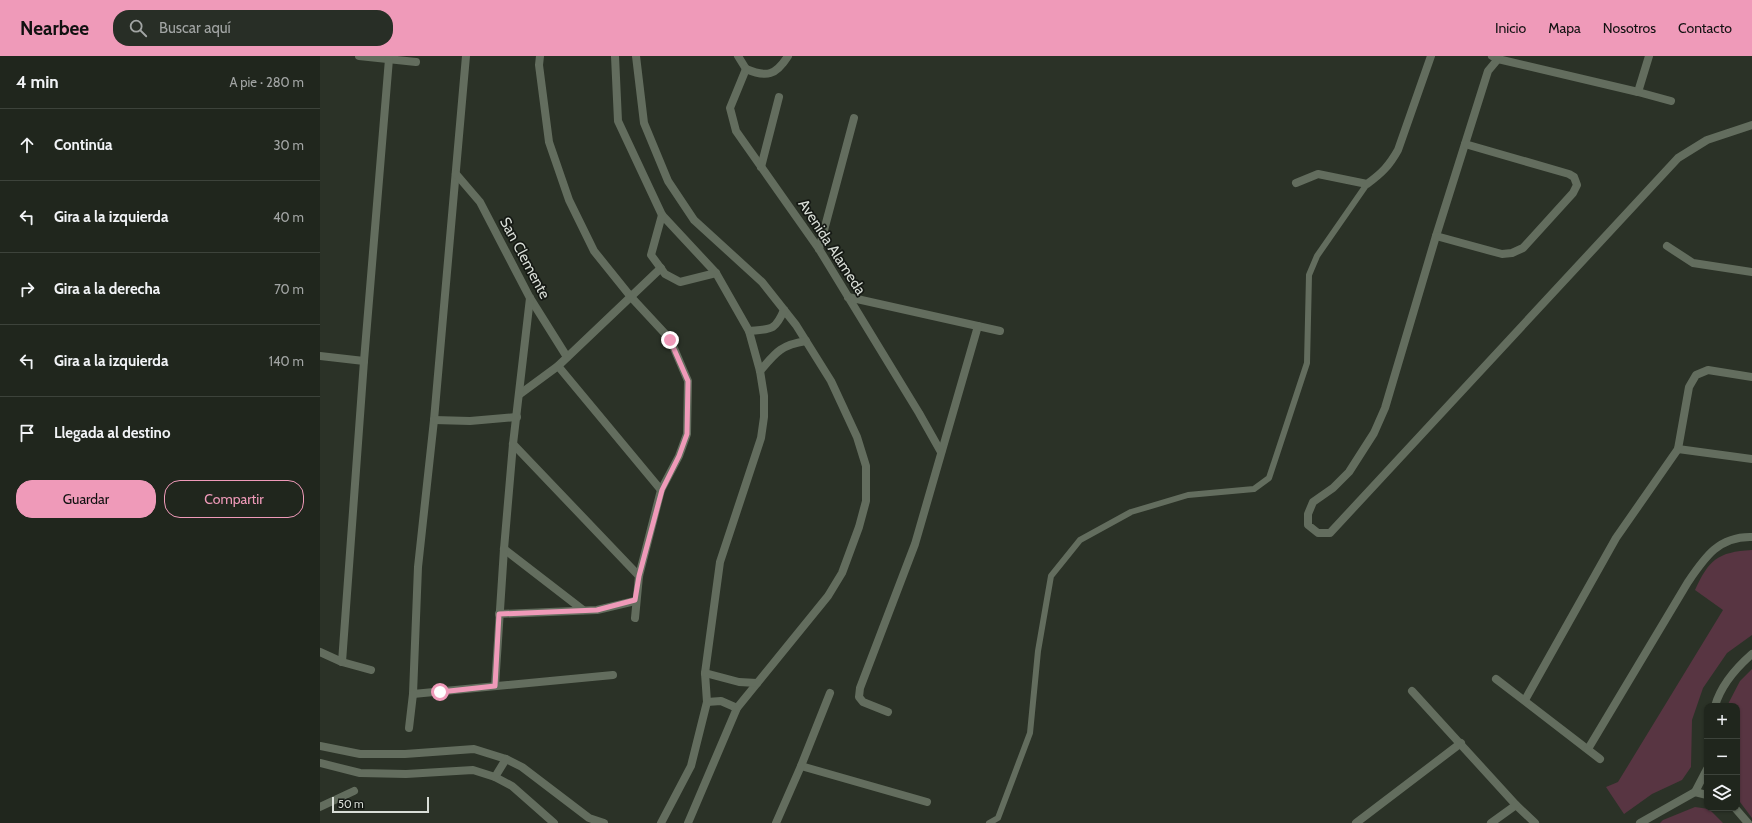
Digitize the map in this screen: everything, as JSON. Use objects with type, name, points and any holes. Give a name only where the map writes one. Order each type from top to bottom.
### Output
[{"type":"street","points":[[359,56],[416,62]]},
{"type":"street","points":[[409,728],[418,567],[434,420],[466,56]]},
{"type":"street","points":[[540,56],[539,66],[549,142],[569,200],[594,251],[631,298],[670,340],[688,381],[687,434],[679,456],[662,490],[639,576],[635,600],[635,618]]},
{"type":"street","points":[[615,56],[618,122],[662,215],[716,272],[749,331],[760,371],[764,396],[764,417],[761,438],[720,562],[705,673],[706,702],[691,766],[661,823]]},
{"type":"street","points":[[636,56],[644,123],[668,181],[694,220],[762,282],[796,325],[831,380],[857,437],[866,466],[866,501],[860,527],[842,573],[828,596],[737,708],[688,823]]},
{"type":"street","points":[[738,56],[746,69],[758,74],[768,74],[780,69],[788,56]]},
{"type":"street","points":[[1296,183],[1318,174],[1367,184],[1383,173],[1391,163],[1398,150],[1432,56]]},
{"type":"street","points":[[1638,92],[1649,56]]},
{"type":"street","points":[[1671,101],[1495,58],[1488,71],[1436,236],[1385,408],[1374,432],[1349,472],[1333,488],[1313,502],[1308,514],[1308,525],[1318,533],[1330,534],[1678,158],[1707,140],[1752,125]]},
{"type":"street","points":[[342,662],[364,361],[389,59]]},
{"type":"street","name":"Avenida Alameda","points":[[746,69],[730,108],[736,131],[819,249],[869,329],[941,452]]},
{"type":"street","points":[[761,167],[779,97]]},
{"type":"street","points":[[819,249],[854,118]]},
{"type":"street","points":[[1436,236],[1502,254],[1512,253],[1523,248],[1573,193],[1577,185],[1574,177],[1569,174],[1465,144]]},
{"type":"street","name":"San Clemente","points":[[456,174],[480,202],[530,298],[566,357]]},
{"type":"street","points":[[662,215],[651,255],[665,274],[680,282],[716,272]]},
{"type":"street","points":[[1667,246],[1693,263],[1752,272]]},
{"type":"street","points":[[520,394],[558,366],[661,268]]},
{"type":"street","points":[[848,297],[1000,331]]},
{"type":"street","points":[[495,686],[499,614],[513,444],[530,298]]},
{"type":"street","points":[[749,331],[768,329],[778,324],[784,310]]},
{"type":"street","points":[[888,712],[863,702],[859,697],[860,688],[915,544],[978,326]]},
{"type":"street","points":[[760,371],[775,353],[790,344],[806,341]]},
{"type":"street","points":[[320,356],[364,361]]},
{"type":"street","points":[[558,366],[662,490]]},
{"type":"street","points":[[1525,700],[1616,538],[1678,449],[1689,387],[1696,375],[1708,370],[1752,377]]},
{"type":"street","points":[[434,420],[470,421],[517,417]]},
{"type":"street","points":[[513,444],[639,576]]},
{"type":"street","points":[[1678,449],[1752,460]]},
{"type":"street","points":[[1588,749],[1688,582],[1706,557],[1719,545],[1734,539],[1752,537]]},
{"type":"street","points":[[504,549],[583,610]]},
{"type":"street","points":[[499,614],[597,610],[635,600]]},
{"type":"street","points":[[320,652],[342,662],[371,670]]},
{"type":"street","points":[[1716,703],[1725,684],[1741,663],[1752,654]]},
{"type":"street","points":[[705,673],[739,682],[757,684]]},
{"type":"street","points":[[412,694],[613,675]]},
{"type":"street","points":[[1496,679],[1600,759]]},
{"type":"street","points":[[1412,691],[1516,805],[1535,823]]},
{"type":"street","points":[[776,823],[802,766],[830,693]]},
{"type":"street","points":[[706,702],[721,701],[737,708]]},
{"type":"street","points":[[1356,823],[1461,743]]},
{"type":"street","points":[[320,746],[360,754],[405,754],[474,749],[506,759],[522,767],[589,818],[604,823]]},
{"type":"street","points":[[495,777],[506,759]]},
{"type":"street","points":[[320,763],[360,773],[406,774],[473,770],[495,777],[512,786],[554,823]]},
{"type":"street","points":[[802,766],[927,802]]},
{"type":"street","points":[[1640,823],[1695,792],[1704,775]]},
{"type":"street","points":[[320,807],[354,791]]},
{"type":"street","points":[[1695,792],[1704,794]]},
{"type":"street","points":[[1491,823],[1516,805]]},
{"type":"street","points":[[1738,811],[1748,823]]},
{"type":"lane","points":[[989,823],[998,818],[1030,733],[1038,651],[1050,576],[1080,540],[1131,512],[1188,495],[1254,489],[1269,478],[1307,363],[1309,275],[1317,256],[1367,184]]},
{"type":"shaded area","points":[[1752,550],[1752,635],[1727,653],[1703,688],[1692,720],[1691,767],[1682,780],[1652,794],[1624,814],[1606,787],[1618,782],[1723,610],[1695,590],[1705,571],[1716,560],[1730,553]]},
{"type":"shaded area","points":[[1752,669],[1752,818],[1740,802],[1740,703],[1729,703],[1740,681]]},
{"type":"shaded area","points":[[1695,807],[1704,808],[1704,811],[1711,811],[1723,823],[1660,823],[1663,820]]},
{"type":"route","points":[[440,692],[495,686],[499,614],[597,610],[635,600],[639,576],[662,490],[679,456],[687,434],[688,381],[670,340]]}]
